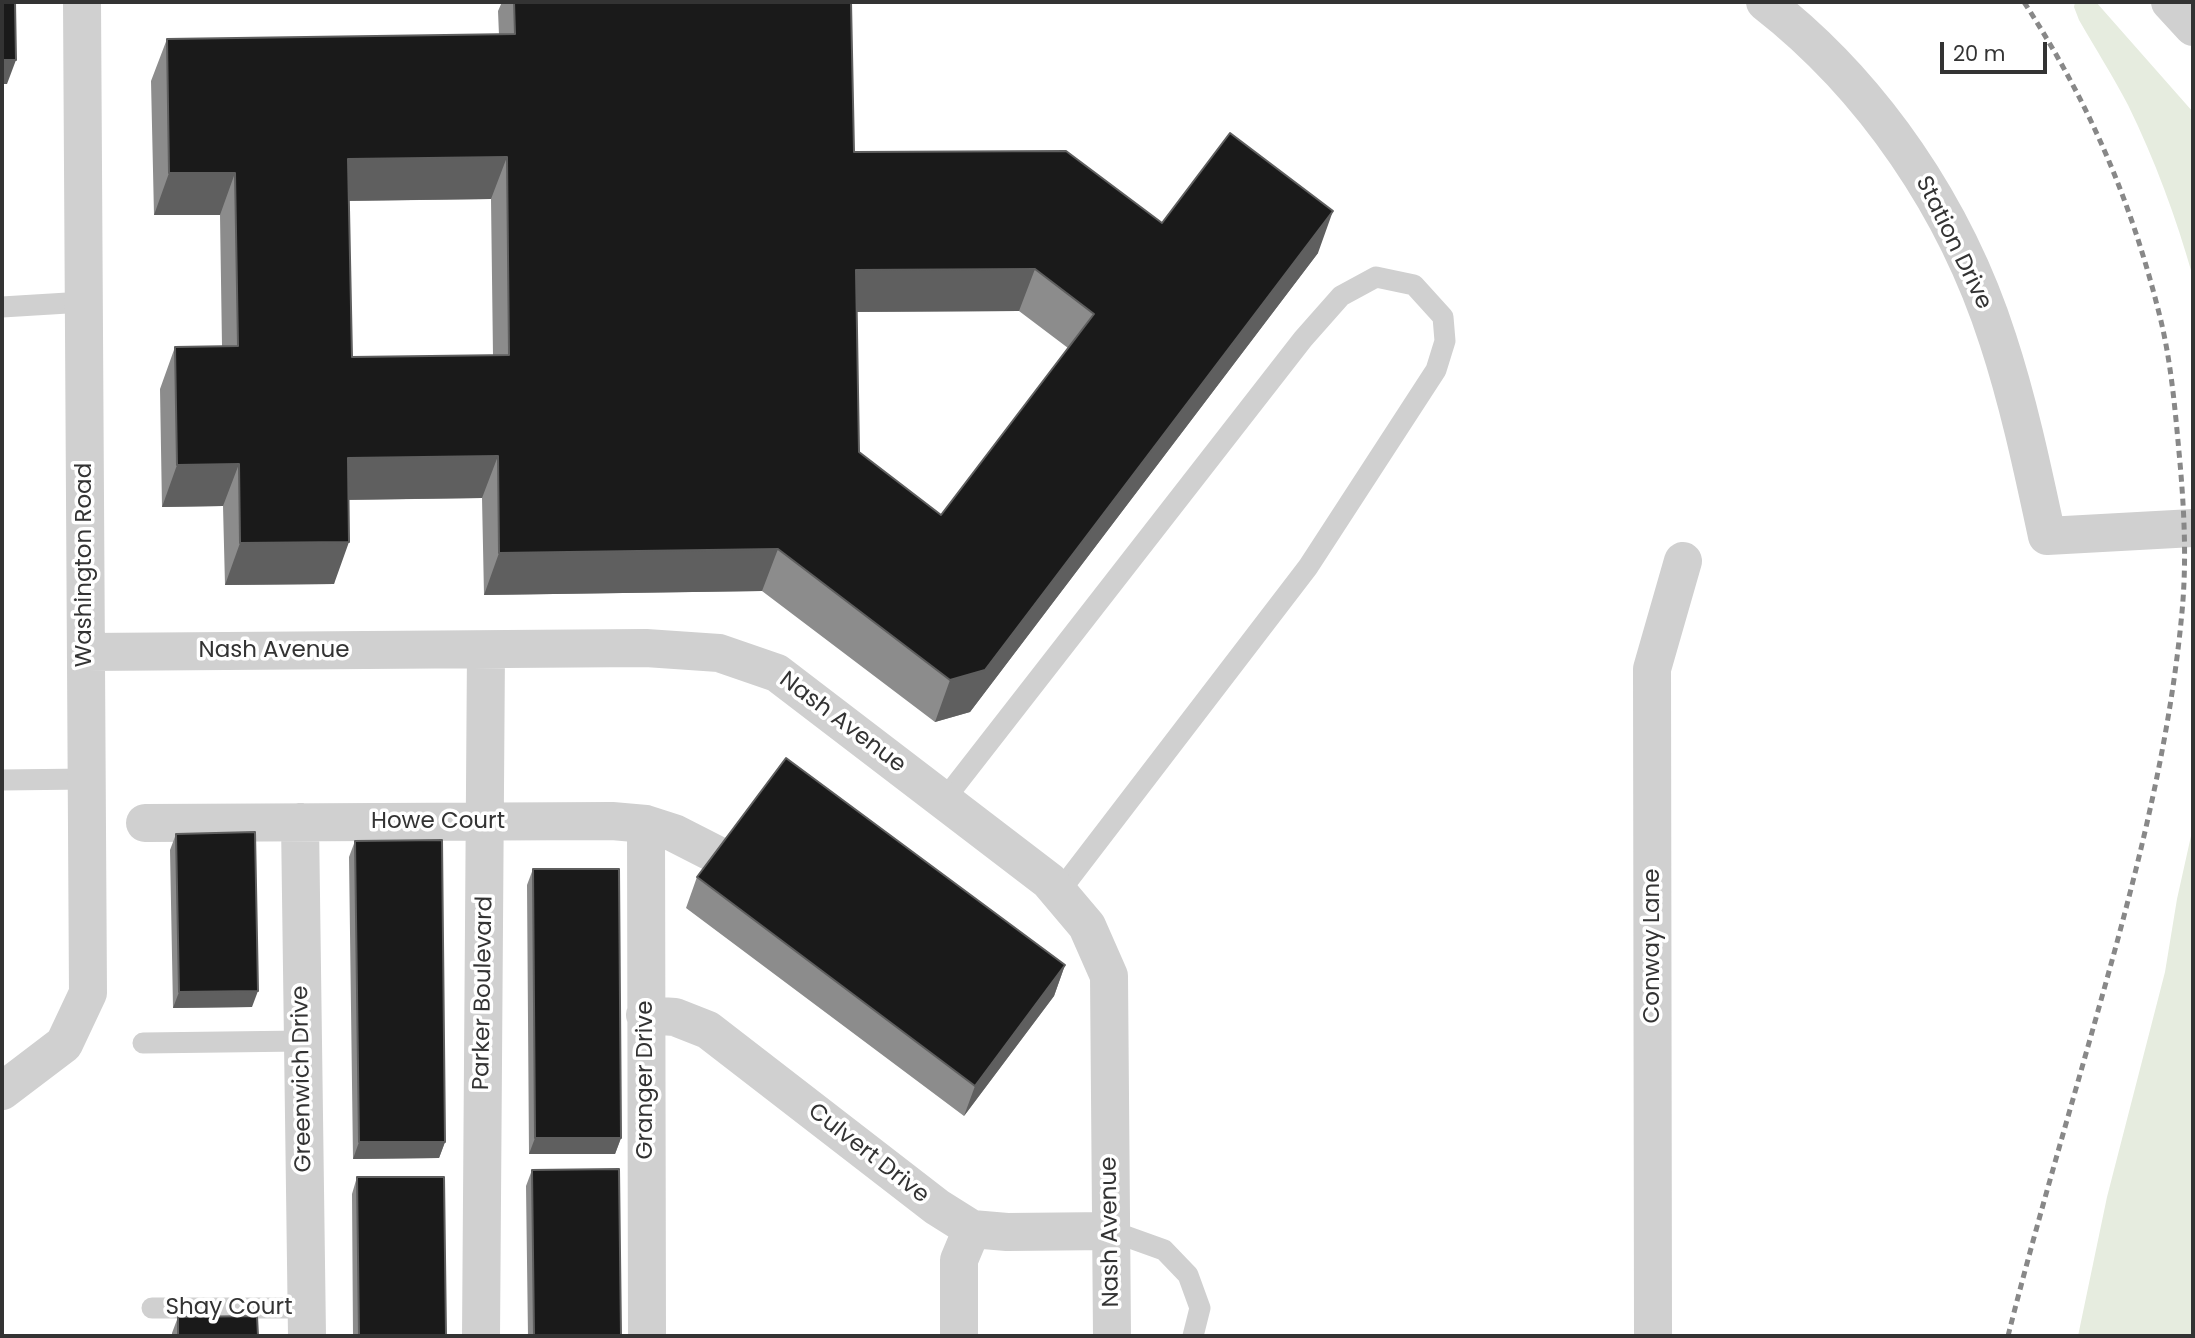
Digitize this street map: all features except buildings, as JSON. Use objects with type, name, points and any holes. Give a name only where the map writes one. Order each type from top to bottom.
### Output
[{"type":"street","name":"Washington Road","points":[[2,1091],[64,1044],[88,993],[82,2]]},
{"type":"street","name":"Station Drive","points":[[1765,2],[1797,28],[1851,82],[1905,151],[1948,223],[1968,262],[1998,338],[2047,536],[2193,528]]},
{"type":"street","points":[[2170,2],[2193,27]]},
{"type":"street","name":"Conway Lane","points":[[1653,1336],[1652,669],[1683,561]]},
{"type":"street","name":"Nash Avenue","points":[[86,652],[646,648],[719,653],[777,673],[1049,881],[1087,926],[1109,976],[1112,1336]]},
{"type":"street","name":"Parker Boulevard","points":[[481,1336],[486,650]]},
{"type":"street","name":"Howe Court","points":[[145,823],[612,821],[646,824],[674,833],[723,858]]},
{"type":"street","name":"Greenwich Drive","points":[[300,822],[307,1322]]},
{"type":"street","name":"Granger Drive","points":[[646,824],[647,1336]]},
{"type":"street","name":"Culvert Drive","points":[[645,1015],[675,1017],[708,1030],[937,1207],[972,1229],[1007,1232],[1111,1231]]},
{"type":"street","points":[[959,1336],[959,1260],[972,1229]]},
{"type":"lane","points":[[944,800],[1303,339],[1341,296],[1376,277],[1414,285],[1443,317],[1446,341],[1436,370],[1308,567],[1059,892]]},
{"type":"lane","points":[[2,307],[84,303]]},
{"type":"lane","points":[[2,780],[87,779]]},
{"type":"lane","points":[[143,1043],[303,1041]]},
{"type":"lane","points":[[1111,1231],[1164,1250],[1188,1275],[1200,1308],[1193,1336]]},
{"type":"lane","name":"Shay Court","points":[[152,1308],[307,1322]]},
{"type":"shaded area","points":[[2075,2],[2096,2],[2193,112],[2193,277],[2172,211],[2138,126],[2079,20]]},
{"type":"shaded area","points":[[2193,827],[2193,1336],[2078,1336],[2107,1197],[2165,972]]},
{"type":"railway","points":[[2008,1336],[2140,852],[2170,709],[2184,572],[2182,492],[2172,386],[2164,337],[2149,277],[2137,235],[2089,116],[2024,2]]}]
